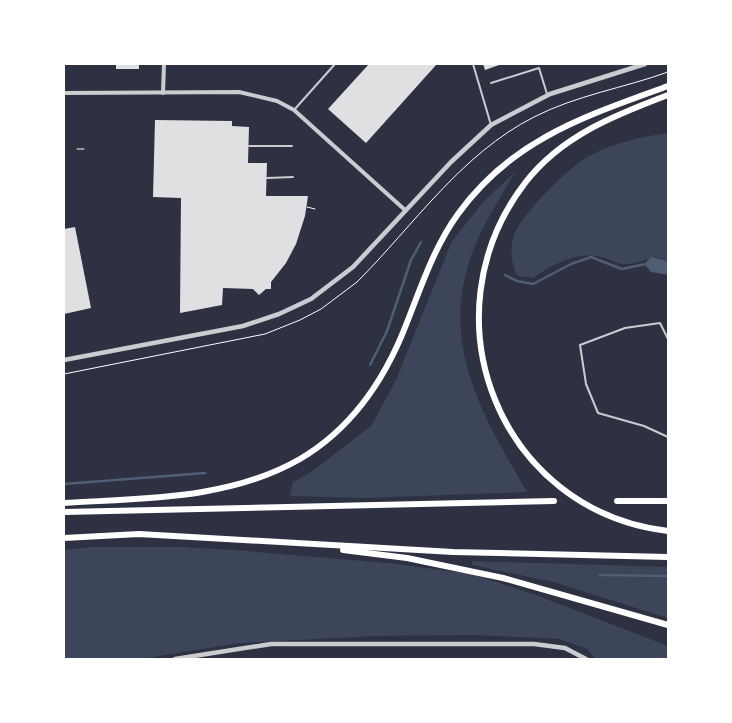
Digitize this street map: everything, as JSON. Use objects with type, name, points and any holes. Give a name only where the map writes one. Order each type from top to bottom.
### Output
[{"type":"highway","points":[[64,503],[191,494],[225,488],[273,472],[317,448],[349,419],[374,389],[396,350],[442,239],[458,214],[490,177],[519,152],[560,128],[668,86]]},
{"type":"highway","points":[[668,95],[590,128],[550,156],[525,183],[509,206],[491,243],[480,294],[478,326],[483,365],[492,396],[510,430],[537,466],[568,493],[605,514],[634,524],[668,531]]},
{"type":"highway","points":[[64,512],[554,501]]},
{"type":"highway","points":[[616,501],[668,501]]},
{"type":"highway","points":[[64,538],[139,534],[230,538],[406,558],[541,587],[668,625]]},
{"type":"highway","points":[[302,545],[548,556],[668,558]]},
{"type":"street","points":[[163,93],[164,64]]},
{"type":"street","points":[[64,360],[243,326],[279,314],[310,299],[353,267],[451,162],[491,125],[548,96],[645,64]]},
{"type":"street","points":[[64,93],[239,92],[277,101],[294,110],[405,210]]},
{"type":"street","points":[[175,659],[202,657],[271,644],[527,644],[565,648],[586,659]]},
{"type":"lane","points":[[294,110],[335,64]]},
{"type":"lane","points":[[473,64],[491,125]]},
{"type":"lane","points":[[491,83],[539,68],[542,64]]},
{"type":"lane","points":[[539,68],[548,96]]},
{"type":"lane","points":[[249,146],[292,146]]},
{"type":"lane","points":[[267,178],[292,177]]},
{"type":"lane","points":[[668,339],[660,323],[625,328],[580,345],[586,384],[598,413],[644,426],[668,437]]},
{"type":"path","points":[[77,149],[84,149]]},
{"type":"path","points":[[307,207],[315,208]]},
{"type":"shaded area","points":[[668,133],[668,261],[651,258],[633,264],[623,264],[601,257],[583,256],[566,260],[533,278],[517,276],[512,256],[512,240],[514,235],[526,215],[560,179],[582,160],[600,150],[648,136]]},
{"type":"shaded area","points":[[516,171],[487,220],[473,251],[463,285],[460,316],[463,347],[470,377],[481,406],[527,492],[365,498],[290,496],[293,482],[311,472],[371,426],[396,380],[452,241],[484,201]]},
{"type":"shaded area","points":[[651,257],[668,261],[668,275],[651,272],[646,266],[646,262]]},
{"type":"shaded area","points":[[92,547],[183,547],[234,550],[388,563],[472,574],[536,595],[668,646],[668,659],[596,659],[587,649],[559,639],[475,635],[377,636],[240,643],[141,659],[64,659],[64,550]]},
{"type":"shaded area","points":[[472,561],[668,567],[668,618],[553,582],[472,565]]},
{"type":"building","points":[[116,64],[139,64],[139,69],[116,69]]},
{"type":"building","points":[[369,64],[437,64],[366,143],[328,109]]},
{"type":"building","points":[[483,64],[502,64],[485,70]]},
{"type":"building","points":[[155,120],[232,121],[232,126],[249,127],[248,163],[267,163],[266,196],[308,196],[305,216],[296,244],[286,263],[271,282],[271,289],[266,289],[259,295],[253,289],[223,288],[222,305],[180,313],[181,198],[153,197]]},
{"type":"building","points":[[75,227],[91,308],[64,314],[64,229]]},
{"type":"waterway","points":[[370,365],[387,331],[411,260],[421,242]]},
{"type":"waterway","points":[[505,275],[517,281],[533,284],[571,264],[591,257],[622,269],[646,264]]},
{"type":"waterway","points":[[64,484],[205,473]]},
{"type":"waterway","points":[[600,575],[668,576]]}]
